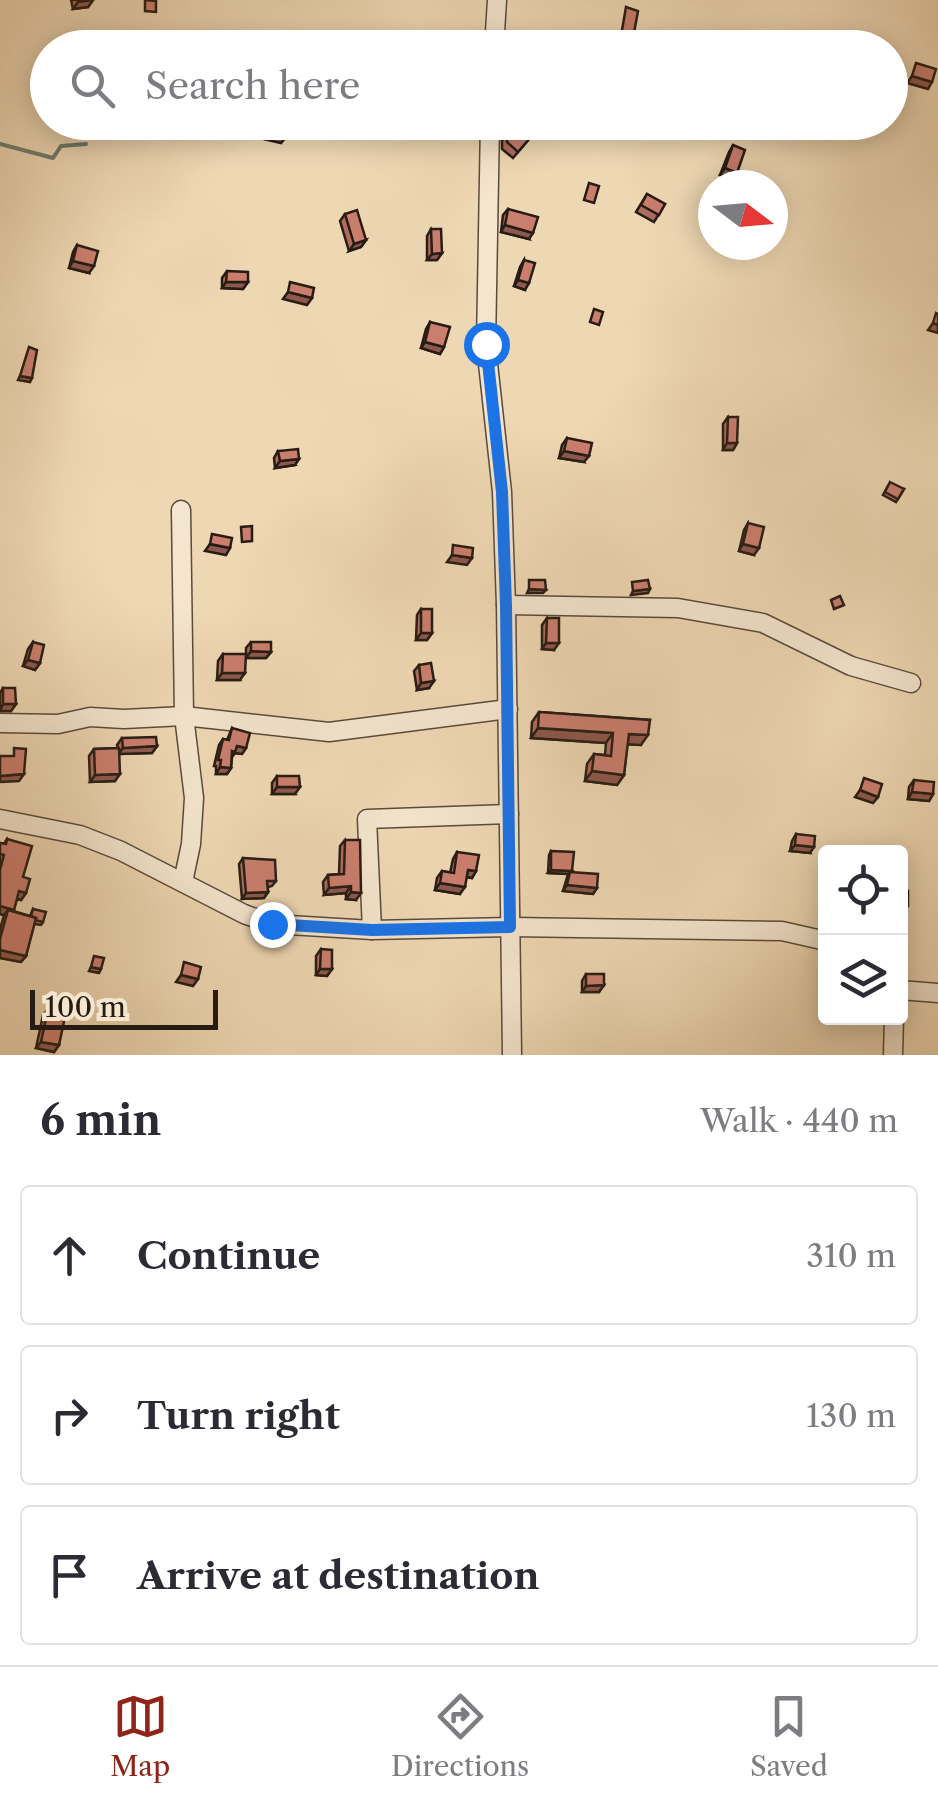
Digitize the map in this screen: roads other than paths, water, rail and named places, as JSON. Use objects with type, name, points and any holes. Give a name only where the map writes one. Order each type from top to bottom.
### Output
[{"type":"street","points":[[495,30],[497,0]]},
{"type":"street","points":[[490,140],[486,344],[502,492],[512,1055]]},
{"type":"street","points":[[181,510],[184,716],[194,798],[192,844],[183,882]]},
{"type":"street","points":[[506,605],[678,608],[763,624],[851,666],[911,684]]},
{"type":"street","points":[[0,723],[58,724],[90,717],[184,716],[329,732],[508,709]]},
{"type":"street","points":[[372,930],[367,820],[509,814]]},
{"type":"street","points":[[0,820],[80,836],[122,852],[244,914],[272,924],[372,930],[510,927],[782,931],[818,939]]},
{"type":"street","points":[[908,991],[938,993]]},
{"type":"street","points":[[893,1055],[894,1025]]},
{"type":"waterway","points":[[0,144],[53,158],[61,146],[86,144]]}]
